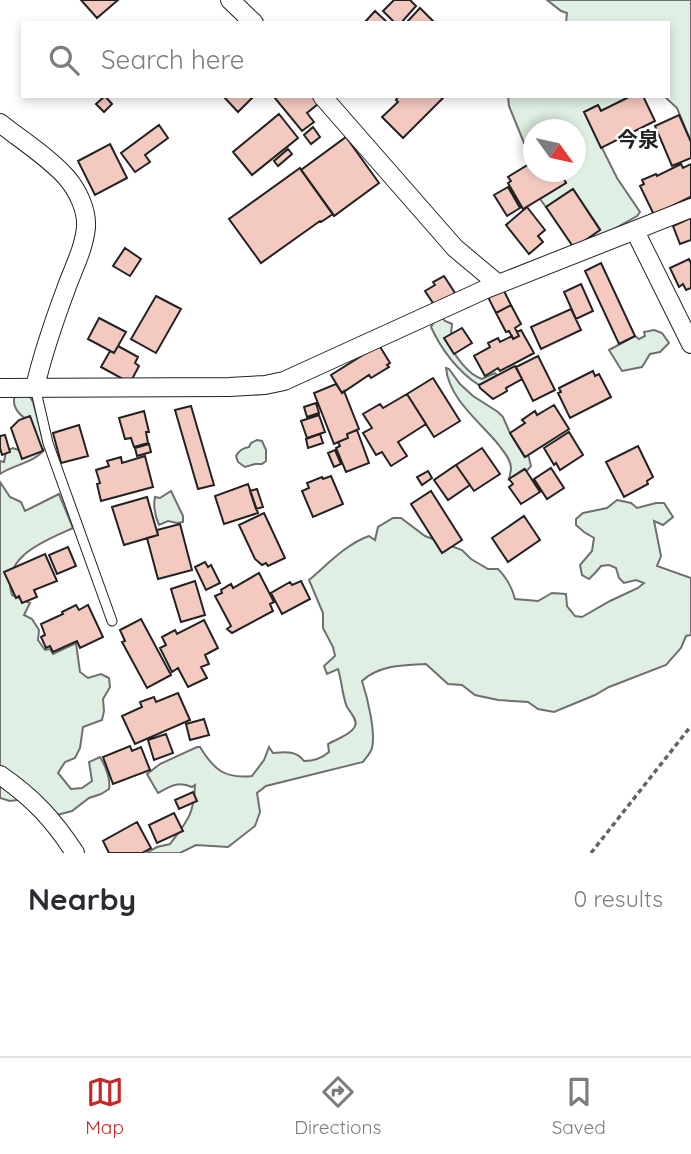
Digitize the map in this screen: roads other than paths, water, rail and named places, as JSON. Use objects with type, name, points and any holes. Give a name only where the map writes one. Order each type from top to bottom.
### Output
[{"type":"street","points":[[230,0],[252,21]]},
{"type":"street","points":[[325,98],[455,248],[498,284]]},
{"type":"street","points":[[0,123],[67,178],[79,195],[86,224],[83,245],[48,337],[35,387]]},
{"type":"street","points":[[0,388],[232,387],[284,381],[498,284],[691,208]]},
{"type":"street","points":[[635,231],[691,344]]},
{"type":"street","points":[[0,775],[46,813],[75,853]]},
{"type":"lane","points":[[35,387],[48,443],[112,621]]},
{"type":"district","name":"今泉","points":[[638,139]]}]
